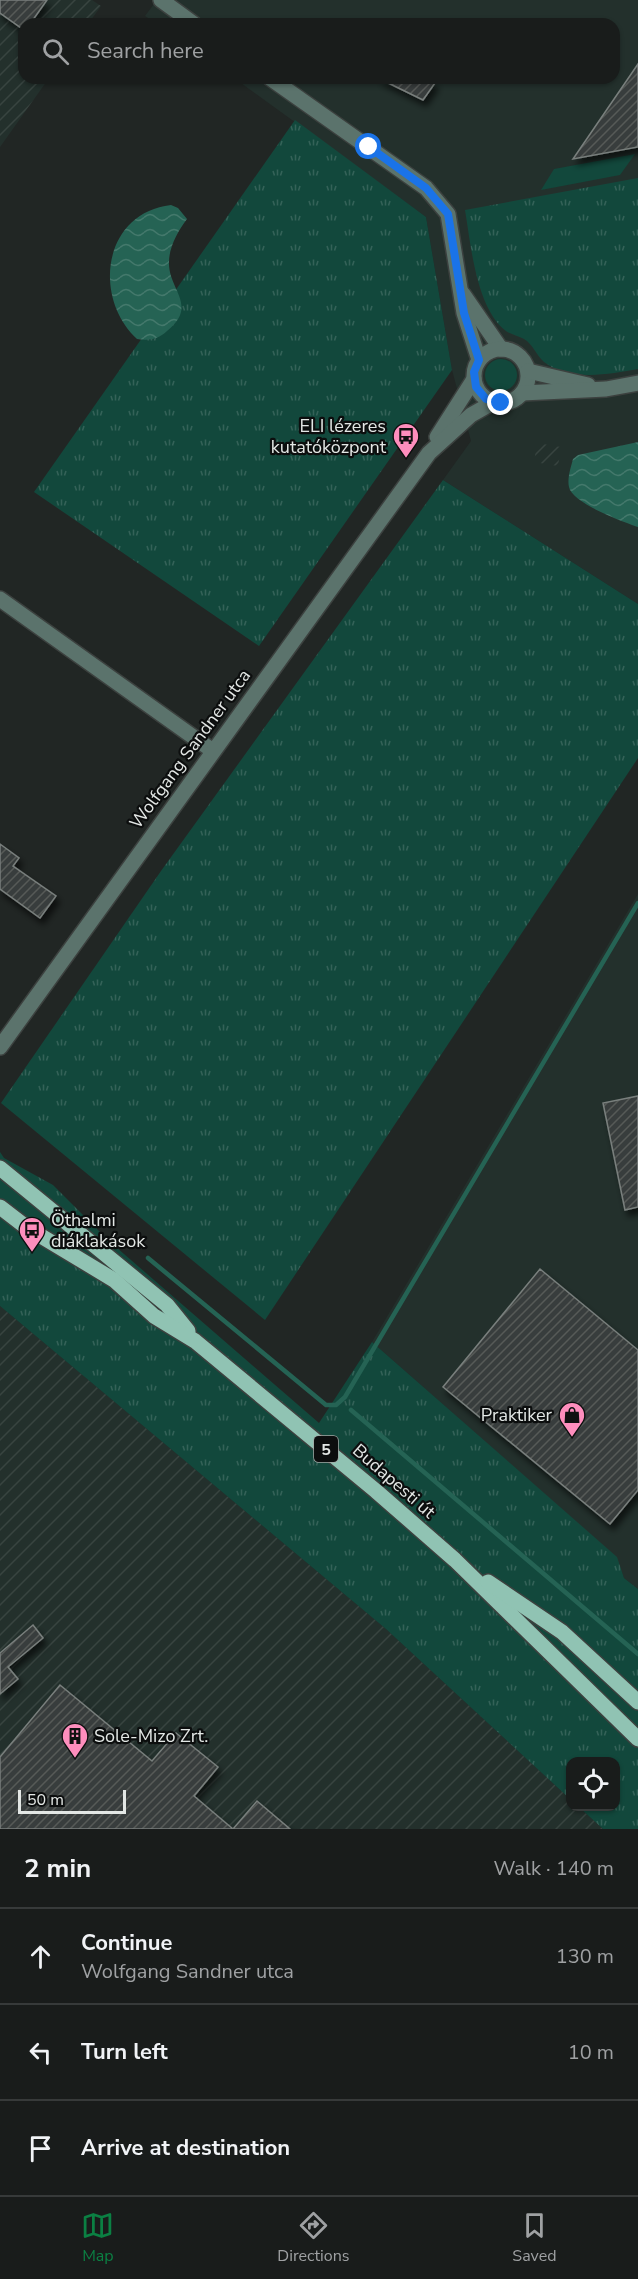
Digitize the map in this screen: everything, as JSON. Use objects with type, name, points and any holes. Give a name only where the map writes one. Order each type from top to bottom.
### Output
[{"type":"main road","name":"Budapesti út","points":[[0,1168],[166,1305],[195,1341]]},
{"type":"main road","name":"Budapesti út","points":[[0,1207],[26,1227],[114,1280],[154,1316],[195,1341],[455,1560],[638,1739]]},
{"type":"main road","name":"Budapesti út","points":[[455,1560],[562,1632],[638,1702]]},
{"type":"street","points":[[161,0],[186,18]]},
{"type":"street","points":[[279,84],[426,188],[439,200],[448,214],[464,313],[479,360]]},
{"type":"street","points":[[462,291],[501,349]]},
{"type":"street","points":[[429,453],[474,379],[479,360],[485,354],[501,349],[519,355],[528,371],[528,379],[522,393]]},
{"type":"street","points":[[528,371],[606,389]]},
{"type":"street","points":[[474,379],[480,394],[494,402]]},
{"type":"street","points":[[429,453],[471,415],[494,402],[509,402],[522,393],[606,389],[638,383]]},
{"type":"street","name":"Wolfgang Sandner utca","points":[[0,1047],[4,1037],[429,453]]},
{"type":"street","points":[[0,599],[213,751]]},
{"type":"shaded area","points":[[0,0],[92,0],[101,6],[92,18],[18,18],[18,84],[45,84],[0,147]]},
{"type":"shaded area","points":[[157,0],[638,0],[638,604],[443,480],[471,441],[452,370],[426,217],[242,84],[620,84],[620,18],[148,18],[145,16]]},
{"type":"shaded area","points":[[537,443],[561,447],[558,466],[534,462]]},
{"type":"shaded area","points":[[638,894],[638,1589],[624,1578],[616,1557],[372,1342]]},
{"type":"shaded area","points":[[0,1306],[386,1629],[566,1795],[566,1811],[583,1811],[603,1829],[0,1829]]},
{"type":"green space","points":[[295,120],[426,217],[452,370],[259,646],[34,492]]},
{"type":"green space","points":[[635,154],[620,175],[541,190],[554,169]]},
{"type":"green space","points":[[638,178],[638,369],[590,375],[554,368],[542,360],[527,341],[506,331],[496,321],[488,307],[476,275],[465,210]]},
{"type":"green space","points":[[501,359],[513,363],[517,375],[513,387],[501,391],[489,387],[485,375],[489,363]]},
{"type":"green space","points":[[443,480],[638,604],[638,758],[265,1320],[1,1103],[161,871]]},
{"type":"green space","points":[[0,1152],[4,1158],[53,1185],[109,1241],[319,1423],[372,1342],[617,1557],[624,1578],[638,1589],[638,1829],[603,1829],[583,1811],[620,1811],[620,1757],[566,1757],[566,1795],[386,1629],[0,1306]]},
{"type":"water","points":[[171,205],[178,208],[187,219],[175,239],[169,262],[170,272],[180,297],[181,313],[176,322],[160,336],[154,339],[137,339],[123,322],[114,301],[110,280],[112,259],[118,240],[131,223],[148,211]]},
{"type":"water","points":[[638,442],[638,527],[599,511],[579,499],[572,493],[568,480],[573,459],[578,455]]},
{"type":"building","points":[[0,0],[47,0],[34,18],[18,18],[18,26],[0,13]]},
{"type":"building","points":[[638,64],[638,147],[573,159]]},
{"type":"building","points":[[390,84],[434,84],[423,100]]},
{"type":"building","points":[[0,844],[19,858],[13,866],[56,896],[40,918],[0,889]]},
{"type":"building","points":[[638,1096],[638,1207],[625,1210],[603,1103]]},
{"type":"building","name":"Praktiker","points":[[540,1269],[638,1350],[638,1490],[610,1524],[443,1387]]},
{"type":"building","points":[[33,1625],[43,1638],[8,1667],[18,1679],[0,1694],[0,1653]]},
{"type":"building","name":"Sole-Mizo Zrt.","points":[[60,1685],[152,1761],[176,1733],[218,1767],[194,1796],[233,1829],[0,1829],[0,1757]]},
{"type":"building","points":[[257,1801],[290,1829],[233,1829]]},
{"type":"waterway","points":[[148,1258],[326,1405],[336,1405],[345,1397],[638,903]]},
{"type":"waterway","points":[[351,1410],[638,1654]]},
{"type":"place","name":"ELI lézeres kutatóközpont","points":[[406,459]]},
{"type":"place","name":"Öthalmi diáklakások","points":[[32,1253]]},
{"type":"place","name":"Praktiker","points":[[572,1438]]},
{"type":"place","name":"Sole-Mizo Zrt.","points":[[75,1759]]},
{"type":"route","points":[[369,147],[426,188],[439,200],[448,214],[464,313],[479,360],[474,372],[476,387],[486,399],[501,403]]}]
